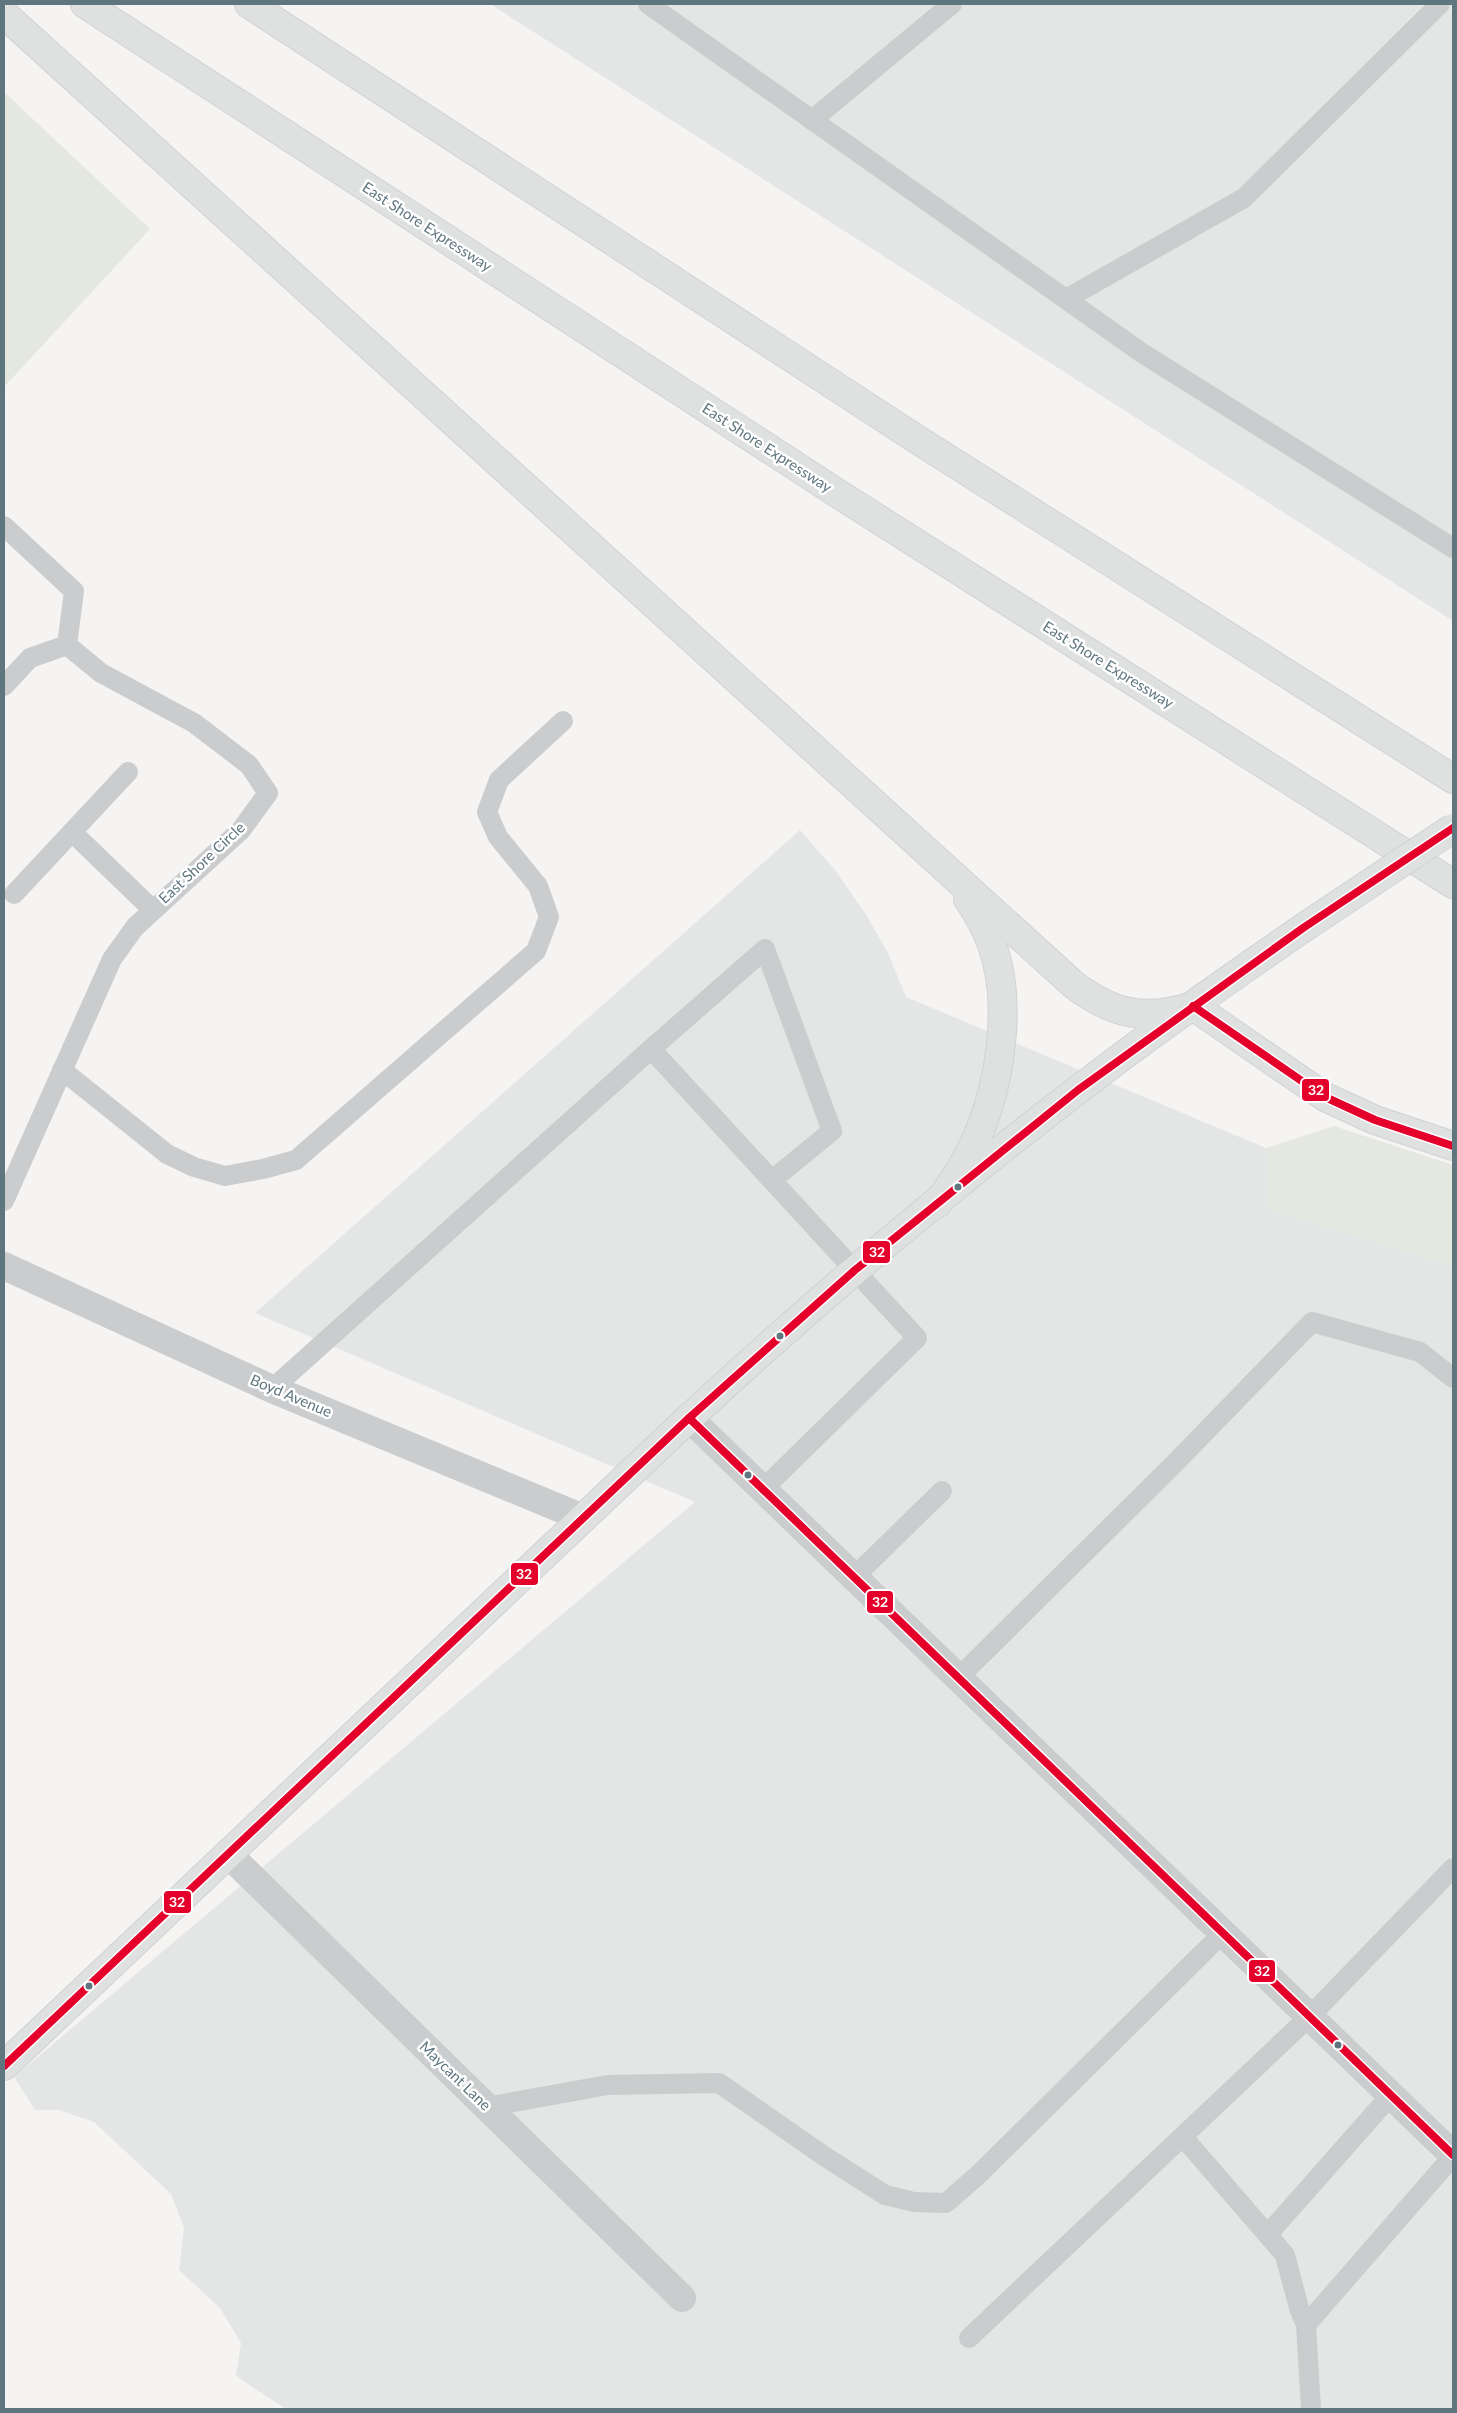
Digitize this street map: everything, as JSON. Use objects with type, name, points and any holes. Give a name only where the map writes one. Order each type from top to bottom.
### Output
[{"type":"main road","name":"East Shore Expressway","points":[[85,4],[828,488],[1453,884]]},
{"type":"main road","points":[[249,4],[909,434],[1453,779]]},
{"type":"main road","points":[[4,14],[1074,985],[1100,1003],[1130,1014],[1163,1014],[1194,1006],[1326,1097],[1375,1120],[1453,1146]]},
{"type":"main road","points":[[4,2066],[689,1418],[855,1270],[1086,1084],[1303,928],[1453,828]]},
{"type":"main road","points":[[937,1204],[968,1156],[985,1114],[997,1073],[1002,1002],[997,962],[984,925],[963,891],[938,860]]},
{"type":"street","name":"Boyd Avenue","points":[[4,1266],[272,1389],[583,1518]]},
{"type":"street","points":[[689,1418],[1453,2156]]},
{"type":"street","name":"Maycant Lane","points":[[228,1854],[682,2298]]},
{"type":"lane","points":[[648,4],[1142,353],[1453,548]]},
{"type":"lane","points":[[812,120],[952,4]]},
{"type":"lane","points":[[1066,299],[1244,198],[1440,4]]},
{"type":"lane","points":[[4,526],[74,591],[67,645],[30,658],[4,686]]},
{"type":"lane","name":"East Shore Circle","points":[[4,1200],[112,959],[135,927],[241,830],[268,794],[250,765],[194,723],[101,673],[67,645]]},
{"type":"lane","points":[[62,1070],[166,1154],[194,1167],[225,1176],[263,1169],[296,1160],[536,951],[549,917],[538,886],[498,837],[487,812],[499,780],[562,721]]},
{"type":"lane","points":[[14,894],[128,772]]},
{"type":"lane","points":[[72,832],[153,910]]},
{"type":"lane","points":[[272,1389],[765,949],[832,1131],[772,1180]]},
{"type":"lane","points":[[651,1049],[917,1338],[762,1489]]},
{"type":"lane","points":[[958,1678],[1182,1456],[1312,1322],[1420,1352],[1453,1378]]},
{"type":"lane","points":[[854,1577],[942,1491]]},
{"type":"lane","points":[[969,2338],[1310,2016],[1453,1868]]},
{"type":"lane","points":[[486,2106],[608,2085],[720,2083],[824,2156],[885,2195],[914,2202],[946,2203],[978,2175],[1223,1933]]},
{"type":"lane","points":[[1268,2234],[1391,2095]]},
{"type":"lane","points":[[1184,2137],[1286,2255],[1299,2308],[1306,2325],[1311,2409]]},
{"type":"lane","points":[[1306,2325],[1453,2156]]},
{"type":"shaded area","points":[[490,4],[1453,4],[1453,621]]},
{"type":"shaded area","points":[[4,92],[150,229],[4,387]]},
{"type":"shaded area","points":[[800,830],[835,870],[865,913],[888,953],[906,997],[1266,1148],[1267,1209],[1453,1266],[1453,2409],[286,2409],[236,2376],[241,2343],[220,2308],[179,2270],[184,2228],[171,2194],[94,2122],[59,2110],[35,2110],[14,2077],[695,1502],[255,1313]]},
{"type":"shaded area","points":[[1334,1126],[1453,1165],[1453,1266],[1267,1209],[1266,1148]]},
{"type":"transit line","name":"32","points":[[4,2066],[689,1418],[855,1270],[1078,1090],[1303,928],[1453,828]]},
{"type":"transit line","name":"32","points":[[1193,1006],[1325,1097],[1375,1120],[1453,1146]]},
{"type":"transit line","name":"32","points":[[689,1418],[1453,2155]]}]
